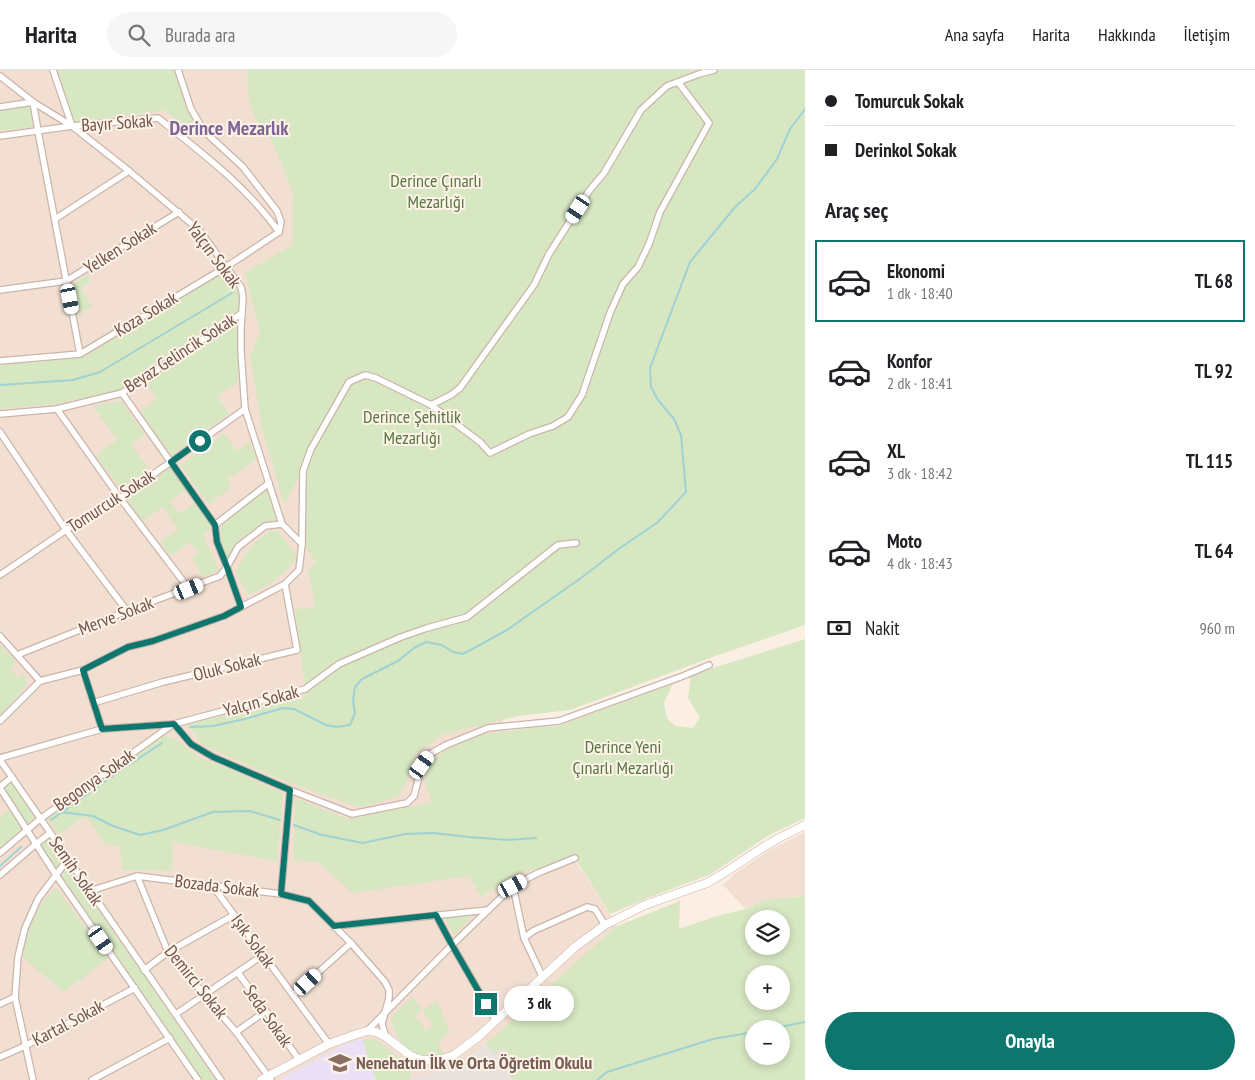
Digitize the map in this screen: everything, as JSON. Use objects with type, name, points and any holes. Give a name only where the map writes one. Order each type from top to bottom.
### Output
[{"type":"street","points":[[53,70],[72,126]]},
{"type":"street","points":[[178,70],[191,109],[204,131],[243,168],[277,211],[281,222],[279,232]]},
{"type":"street","points":[[431,405],[460,388],[534,285],[549,254],[589,191],[604,172],[641,110],[667,86],[714,70]]},
{"type":"street","points":[[0,76],[33,102],[80,354]]},
{"type":"street","points":[[0,721],[40,681],[83,670],[128,647],[153,641],[224,616],[285,584],[299,570],[302,544],[303,471],[311,449],[349,382],[365,376],[376,378],[431,405],[480,442],[490,453],[528,434],[554,426],[568,417],[582,395],[610,313],[623,284],[638,267],[649,244],[660,212],[709,123],[678,82]]},
{"type":"street","points":[[0,107],[33,102]]},
{"type":"street","name":"Yalçın Sokak","points":[[33,102],[72,126],[179,212],[200,231],[241,287],[243,297],[242,351],[245,409],[282,524],[302,544]]},
{"type":"street","name":"Bayır Sokak","points":[[0,136],[72,126],[158,118],[194,146],[242,189],[279,232]]},
{"type":"street","points":[[55,219],[129,171]]},
{"type":"street","name":"Yelken Sokak","points":[[0,290],[66,281],[179,212]]},
{"type":"street","name":"Koza Sokak","points":[[0,361],[80,354],[279,232]]},
{"type":"street","name":"Beyaz Gelincik Sokak","points":[[0,414],[57,409],[122,393],[242,313]]},
{"type":"street","points":[[122,393],[215,525],[217,542],[241,607]]},
{"type":"street","points":[[57,409],[120,498],[189,589]]},
{"type":"street","name":"Tomurcuk Sokak","points":[[1,572],[120,498],[245,409]]},
{"type":"street","points":[[0,432],[66,530],[126,611]]},
{"type":"street","points":[[215,525],[269,483]]},
{"type":"street","name":"Merve Sokak","points":[[17,655],[220,576],[238,547],[265,526],[282,524]]},
{"type":"street","name":"Yalçın Sokak","points":[[0,759],[102,729],[174,724],[305,689],[339,664],[401,637],[467,616],[558,545],[576,543]]},
{"type":"street","name":"Oluk Sokak","points":[[93,703],[163,682],[297,650],[285,584]]},
{"type":"street","points":[[0,636],[40,681]]},
{"type":"street","points":[[174,724],[191,744],[213,757],[352,814],[407,803],[414,796],[422,765],[430,754],[446,745],[488,728],[559,721],[683,676],[708,665]]},
{"type":"street","points":[[83,670],[102,729]]},
{"type":"street","name":"Begonya Sokak","points":[[27,829],[174,724]]},
{"type":"street","name":"Semih Sokak","points":[[0,759],[221,1080]]},
{"type":"street","points":[[0,787],[12,777]]},
{"type":"street","name":"Semih Sokak","points":[[0,787],[56,875],[198,1080]]},
{"type":"street","points":[[281,894],[290,790]]},
{"type":"street","points":[[39,823],[45,826],[47,833],[43,839],[35,840],[31,836],[30,832],[33,825],[39,823]]},
{"type":"street","points":[[267,1079],[329,1044],[367,1031],[376,1032],[386,1037],[411,1056],[422,1060],[443,1059],[454,1055],[496,1021],[575,947],[605,925],[645,906],[707,883],[762,848],[805,825]]},
{"type":"street","points":[[0,853],[27,829]]},
{"type":"street","points":[[0,875],[50,833]]},
{"type":"street","points":[[367,1031],[513,886],[538,873],[575,858]]},
{"type":"street","points":[[33,1080],[15,997],[18,957],[25,928],[38,900],[68,859]]},
{"type":"street","name":"Bozada Sokak","points":[[90,891],[137,876],[281,894],[309,901],[351,943],[385,982],[389,990],[389,998],[384,1013]]},
{"type":"street","name":"Demirci Sokak","points":[[137,876],[168,952],[236,1032],[267,1079]]},
{"type":"street","name":"Işık Sokak","points":[[212,885],[329,1044]]},
{"type":"street","points":[[513,886],[524,938],[543,978]]},
{"type":"street","points":[[524,938],[533,931],[587,907],[595,909],[605,925]]},
{"type":"street","points":[[334,926],[488,910]]},
{"type":"street","points":[[144,970],[168,952],[234,915]]},
{"type":"street","points":[[436,915],[496,1021]]},
{"type":"street","points":[[293,995],[351,943]]},
{"type":"street","points":[[176,1014],[264,955]]},
{"type":"street","name":"Seda Sokak","points":[[238,972],[299,1060]]},
{"type":"street","name":"Kartal Sokak","points":[[0,1056],[26,1046],[135,988]]},
{"type":"street","points":[[0,1004],[15,997]]},
{"type":"street","points":[[236,1032],[266,1011]]},
{"type":"street","points":[[384,1013],[382,1023],[386,1037]]},
{"type":"street","points":[[92,1080],[170,1038]]},
{"type":"shaded area","points":[[0,70],[270,70],[346,268],[522,776],[715,1080],[0,1080]]},
{"type":"shaded area","points":[[805,832],[805,896],[763,900],[746,909],[723,885],[734,874],[770,850]]},
{"type":"shaded area","name":"Nenehatun İlk ve Orta Öğretim Okulu","points":[[362,1039],[376,1080],[283,1080],[282,1078],[345,1044]]},
{"type":"shaded area","points":[[486,1044],[494,1053],[504,1047],[514,1061],[507,1072],[513,1080],[406,1080],[450,1070]]},
{"type":"green space","points":[[57,70],[174,70],[187,111],[199,128],[196,135],[164,110],[75,123]]},
{"type":"green space","points":[[247,70],[805,70],[805,625],[570,710],[518,716],[444,734],[417,752],[407,781],[399,796],[360,808],[277,778],[203,745],[187,724],[304,698],[305,686],[295,610],[315,606],[308,570],[316,562],[302,544],[302,472],[284,504],[262,429],[250,356],[260,332],[245,273],[292,245],[293,193],[273,143],[254,116],[249,101]]},
{"type":"green space","points":[[30,106],[33,128],[0,130],[0,111]]},
{"type":"green space","points":[[222,271],[237,289],[238,313],[120,390],[56,404],[0,409],[0,365],[71,359],[86,355]]},
{"type":"green space","points":[[87,274],[91,281],[81,289],[92,306],[78,315],[73,285]]},
{"type":"green space","points":[[238,322],[238,382],[217,396],[229,414],[171,456],[140,411],[157,399],[146,383]]},
{"type":"green space","points":[[121,401],[145,435],[131,444],[149,470],[121,489],[96,456],[117,440],[93,406]]},
{"type":"green space","points":[[224,433],[237,451],[250,442],[257,459],[228,479],[232,487],[209,504],[180,465]]},
{"type":"green space","points":[[170,468],[186,490],[170,501],[180,514],[196,502],[213,526],[203,535],[219,570],[203,577],[192,559],[199,553],[190,542],[170,556],[160,542],[178,530],[163,507],[143,521],[126,498]]},
{"type":"green space","points":[[268,489],[278,520],[263,522],[235,545],[227,562],[218,540],[219,532],[226,521]]},
{"type":"green space","points":[[276,529],[298,557],[276,580],[248,594],[236,571],[256,542]]},
{"type":"green space","name":"Derince Yeni Çınarlı Mezarlığı","points":[[805,639],[805,818],[769,835],[711,874],[610,914],[575,858],[514,875],[481,897],[469,876],[353,893],[319,863],[293,860],[295,798],[348,819],[432,802],[425,783],[426,772],[431,762],[444,751],[481,735],[558,726],[673,684],[664,702],[668,720],[676,726],[693,728],[700,718],[688,698],[691,675]]},
{"type":"green space","points":[[0,644],[17,663],[11,668],[16,677],[24,673],[27,685],[0,716]]},
{"type":"green space","points":[[159,734],[175,739],[200,758],[283,793],[277,861],[173,842],[172,871],[122,870],[120,846],[105,844],[86,816],[59,834],[45,816]]},
{"type":"green space","points":[[11,781],[37,819],[28,825],[3,788]]},
{"type":"green space","points":[[10,809],[23,829],[0,847],[0,817]]},
{"type":"green space","points":[[49,837],[64,859],[56,868],[40,845]]},
{"type":"green space","points":[[68,866],[216,1080],[203,1080],[61,876]]},
{"type":"green space","points":[[56,887],[108,959],[63,992],[23,957],[27,936],[35,915]]},
{"type":"green space","points":[[805,896],[805,1080],[513,1080],[507,1072],[514,1061],[504,1047],[494,1054],[486,1044],[615,927],[680,901],[679,929],[717,916],[746,909],[763,900]]},
{"type":"green space","points":[[475,913],[454,936],[445,918]]},
{"type":"green space","points":[[412,996],[421,1010],[415,1016],[426,1031],[433,1025],[422,1010],[437,1001],[450,1032],[440,1040],[442,1043],[438,1046],[446,1056],[428,1057],[416,1054],[405,1047],[397,1036],[391,1018]]},
{"type":"green space","points":[[362,1039],[375,1039],[380,1042],[406,1064],[412,1077],[406,1080],[376,1080]]},
{"type":"waterway","points":[[190,727],[213,726],[283,708],[294,709],[326,725],[337,727],[350,725],[355,713],[353,701],[355,687],[362,679],[398,661],[414,648],[426,642],[442,645],[453,652],[463,654],[507,630],[658,522],[686,492],[681,435],[674,419],[658,400],[651,387],[650,368],[690,262],[736,206],[755,189],[777,159],[790,129],[805,109]]},
{"type":"waterway","points":[[0,385],[73,380],[100,372],[232,293]]},
{"type":"waterway","points":[[51,820],[162,743]]},
{"type":"waterway","points":[[61,812],[93,816],[113,826],[140,835],[163,830],[213,812],[250,811],[280,820]]},
{"type":"waterway","points":[[294,825],[322,835],[363,843],[405,834],[433,833],[508,840],[536,838]]},
{"type":"waterway","points":[[0,866],[21,847]]},
{"type":"waterway","points":[[790,1025],[805,1022]]},
{"type":"waterway","points":[[597,1080],[607,1072],[713,1039],[745,1034]]},
{"type":"place","name":"Nenehatun İlk ve Orta Öğretim Okulu","points":[[340,1063]]},
{"type":"district","name":"Derince Mezarlık","points":[[229,128]]},
{"type":"route","points":[[200,441],[171,462],[215,525],[220,552],[241,607],[224,616],[153,641],[128,647],[83,670],[102,729],[174,724],[191,744],[213,757],[290,790],[281,894],[309,901],[334,926],[436,915],[486,1004]]},
{"type":"park label","name":"Derince Çınarlı Mezarlığı","points":[[436,191]]},
{"type":"park label","name":"Derince Şehitlik Mezarlığı","points":[[412,427]]}]
